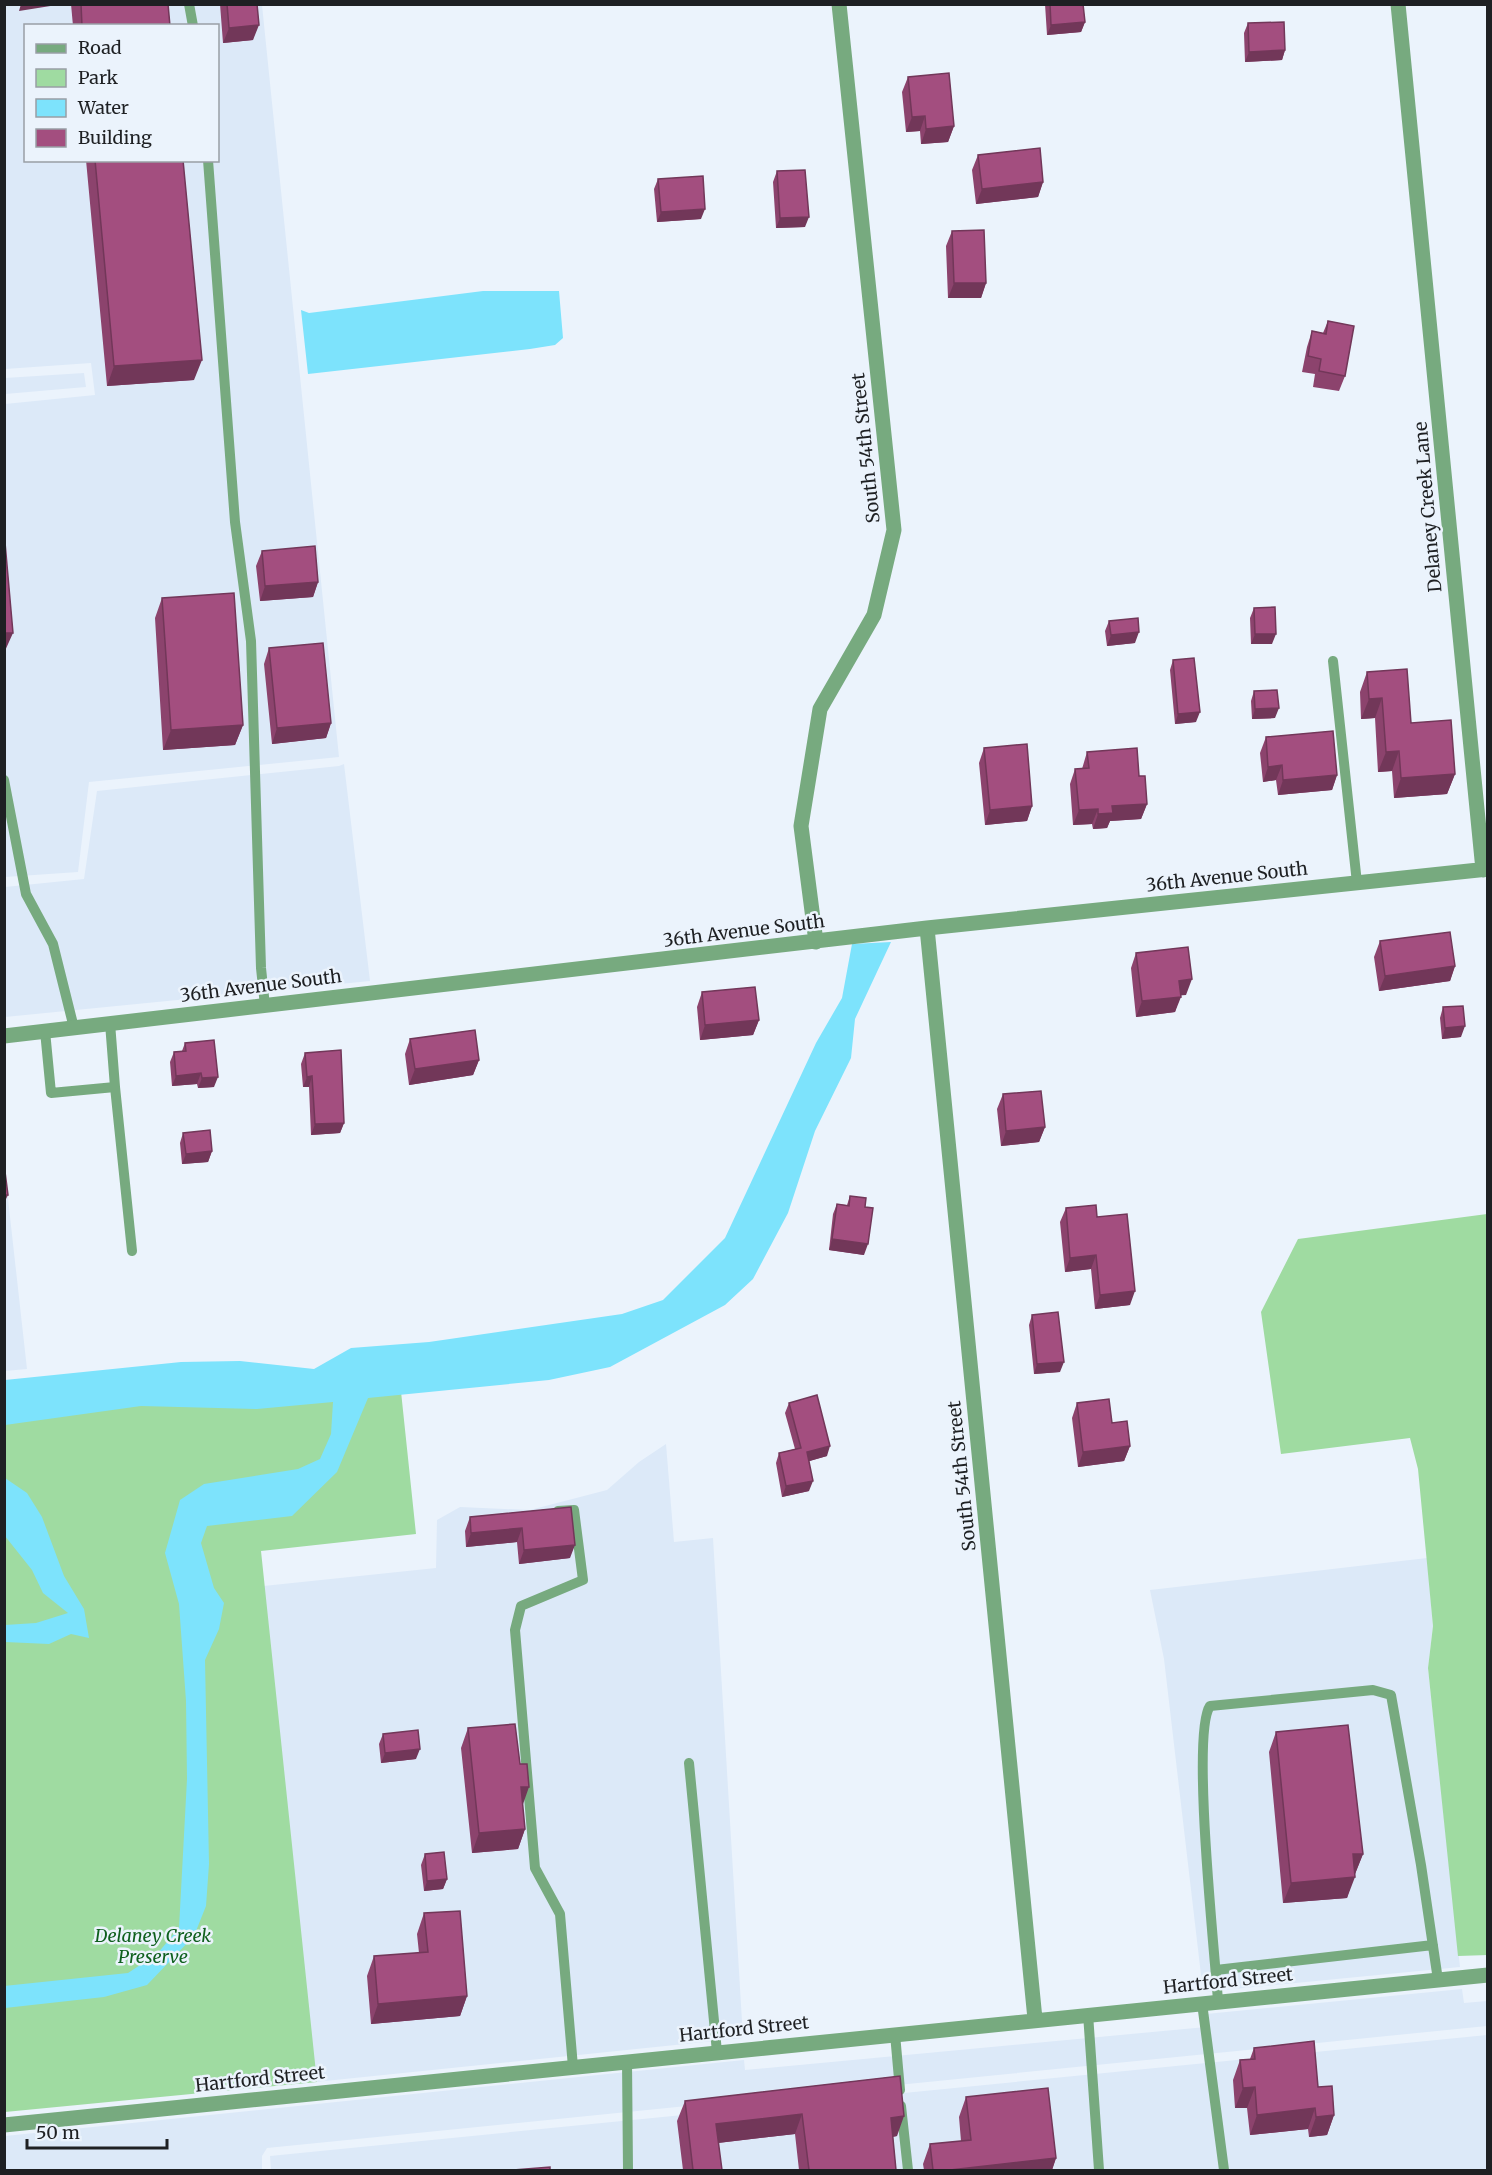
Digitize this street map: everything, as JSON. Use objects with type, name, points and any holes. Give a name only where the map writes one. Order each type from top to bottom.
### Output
[{"type":"street","name":"South 54th Street","points":[[816,942],[801,826],[820,709],[874,615],[894,530],[839,4]]},
{"type":"street","name":"Delaney Creek Lane","points":[[1398,4],[1485,869]]},
{"type":"street","name":"36th Avenue South","points":[[4,1036],[927,928],[1485,869]]},
{"type":"street","name":"South 54th Street","points":[[927,928],[1035,2019]]},
{"type":"street","name":"Hartford Street","points":[[4,2125],[1035,2019],[1488,1976]]},
{"type":"lane","points":[[189,4],[193,24]]},
{"type":"lane","points":[[208,162],[235,522],[251,641],[261,968],[265,1006]]},
{"type":"lane","points":[[1333,661],[1357,883]]},
{"type":"lane","points":[[4,780],[26,894],[53,944],[74,1028]]},
{"type":"lane","points":[[110,1023],[132,1251]]},
{"type":"lane","points":[[45,1031],[51,1093],[115,1087]]},
{"type":"lane","points":[[541,1513],[574,1510],[583,1580],[521,1606],[515,1630],[535,1868],[560,1914],[573,2067]]},
{"type":"lane","points":[[1218,2001],[1202,1764],[1205,1713],[1210,1706],[1373,1690],[1390,1695],[1438,1980]]},
{"type":"lane","points":[[689,1763],[717,2052]]},
{"type":"lane","points":[[1216,1970],[1433,1945]]},
{"type":"lane","points":[[1202,2003],[1224,2170]]},
{"type":"lane","points":[[1088,2014],[1099,2170]]},
{"type":"lane","points":[[895,2034],[908,2170]]},
{"type":"lane","points":[[627,2061],[628,2170]]},
{"type":"shaded area","points":[[4,5],[262,5],[339,757],[89,782],[78,872],[5,877],[5,404],[95,395],[91,363],[5,369]]},
{"type":"shaded area","points":[[84,373],[86,387],[5,394],[5,378]]},
{"type":"shaded area","points":[[344,764],[370,981],[5,1017],[5,887],[84,879],[97,791]]},
{"type":"shaded area","points":[[4,1163],[27,1369],[5,1371],[4,1371]]},
{"type":"shaded area","points":[[666,1444],[674,1542],[713,1538],[743,2038],[296,2084],[253,1587],[436,1568],[437,1520],[460,1507],[530,1510],[607,1490],[639,1462]]},
{"type":"shaded area","points":[[1427,1558],[1433,1626],[1428,1668],[1460,1967],[1203,1992],[1164,1659],[1150,1590]]},
{"type":"shaded area","points":[[1462,1989],[1464,2003],[1487,2001],[1487,2026],[267,2148],[262,2156],[262,2170],[5,2170],[5,2136],[744,2060],[745,2070],[1206,2027],[1206,2014]]},
{"type":"shaded area","points":[[1487,2035],[1487,2170],[271,2170],[270,2156]]},
{"type":"green space","points":[[1487,1214],[1488,1955],[1458,1956],[1428,1668],[1433,1626],[1418,1469],[1410,1438],[1281,1454],[1261,1312],[1298,1239]]},
{"type":"green space","name":"Delaney Creek Preserve","points":[[398,1363],[416,1534],[261,1551],[317,2082],[5,2112],[5,1403]]},
{"type":"water","points":[[483,291],[559,291],[563,338],[555,345],[530,349],[308,374],[301,310],[309,313]]},
{"type":"water","points":[[891,942],[855,1019],[851,1058],[815,1131],[788,1213],[753,1279],[725,1305],[610,1367],[549,1380],[368,1398],[337,1472],[292,1516],[207,1526],[201,1543],[214,1588],[224,1603],[219,1629],[205,1660],[209,1864],[206,1906],[194,1936],[147,1985],[104,1997],[5,2008],[4,1986],[128,1973],[157,1954],[179,1928],[187,1779],[186,1701],[179,1604],[165,1553],[180,1500],[204,1484],[298,1469],[320,1459],[331,1434],[333,1402],[257,1409],[141,1406],[5,1425],[5,1380],[181,1362],[240,1361],[314,1369],[351,1348],[429,1342],[622,1314],[663,1300],[725,1238],[816,1043],[842,998],[852,944]]},
{"type":"water","points":[[5,1478],[27,1493],[42,1517],[64,1576],[84,1609],[89,1638],[71,1634],[49,1644],[5,1642],[5,1625],[36,1623],[68,1613],[43,1593],[32,1570],[5,1536]]},
{"type":"building","points":[[81,4],[168,4],[170,24],[82,24]]},
{"type":"building","points":[[227,4],[257,4],[259,25],[229,28]]},
{"type":"building","points":[[1050,4],[1083,4],[1085,22],[1051,25]]},
{"type":"building","points":[[1284,22],[1285,50],[1249,52],[1248,23]]},
{"type":"building","points":[[949,73],[954,126],[926,129],[925,116],[912,117],[908,77]]},
{"type":"building","points":[[1040,148],[1043,182],[982,189],[978,155]]},
{"type":"building","points":[[95,162],[183,162],[202,360],[114,366]]},
{"type":"building","points":[[805,170],[809,217],[780,218],[777,171]]},
{"type":"building","points":[[703,176],[705,209],[661,212],[658,179]]},
{"type":"building","points":[[984,230],[986,283],[954,283],[952,231]]},
{"type":"building","points":[[1328,321],[1354,326],[1345,376],[1319,371],[1321,359],[1308,356],[1312,331],[1326,334]]},
{"type":"building","points":[[4,531],[13,633],[4,633]]},
{"type":"building","points":[[315,546],[318,582],[265,586],[262,551]]},
{"type":"building","points":[[234,593],[243,725],[171,730],[162,598]]},
{"type":"building","points":[[1275,607],[1276,634],[1255,634],[1254,608]]},
{"type":"building","points":[[1138,618],[1139,632],[1111,635],[1109,621]]},
{"type":"building","points":[[323,643],[331,723],[277,728],[269,648]]},
{"type":"building","points":[[1194,658],[1200,712],[1178,714],[1173,660]]},
{"type":"building","points":[[1407,669],[1411,723],[1451,720],[1455,774],[1401,778],[1399,751],[1386,752],[1382,698],[1369,699],[1367,672]]},
{"type":"building","points":[[1277,690],[1279,708],[1255,709],[1254,691]]},
{"type":"building","points":[[1333,731],[1337,775],[1283,780],[1282,765],[1268,767],[1266,737]]},
{"type":"building","points":[[1027,744],[1032,806],[990,810],[984,748]]},
{"type":"building","points":[[1137,748],[1139,776],[1145,776],[1147,804],[1112,806],[1113,813],[1098,814],[1098,809],[1079,810],[1075,769],[1089,768],[1087,752]]},
{"type":"building","points":[[1450,932],[1455,966],[1385,976],[1380,941]]},
{"type":"building","points":[[1188,947],[1192,979],[1179,981],[1181,997],[1142,1001],[1136,953]]},
{"type":"building","points":[[755,987],[759,1020],[705,1025],[702,992]]},
{"type":"building","points":[[1463,1006],[1465,1026],[1445,1028],[1443,1007]]},
{"type":"building","points":[[475,1030],[479,1060],[415,1069],[410,1039]]},
{"type":"building","points":[[214,1040],[218,1077],[202,1078],[201,1073],[176,1076],[174,1052],[186,1051],[185,1043]]},
{"type":"building","points":[[341,1050],[344,1123],[315,1124],[312,1076],[307,1077],[305,1053]]},
{"type":"building","points":[[1041,1091],[1045,1127],[1006,1131],[1003,1094]]},
{"type":"building","points":[[210,1130],[212,1151],[186,1154],[183,1133]]},
{"type":"building","points":[[4,1164],[8,1195],[4,1195]]},
{"type":"building","points":[[850,1196],[866,1198],[865,1207],[873,1208],[868,1244],[832,1239],[837,1204],[849,1206]]},
{"type":"building","points":[[1096,1205],[1097,1217],[1127,1214],[1135,1291],[1100,1295],[1096,1255],[1070,1258],[1066,1208]]},
{"type":"building","points":[[1058,1312],[1064,1362],[1037,1364],[1032,1315]]},
{"type":"building","points":[[817,1395],[830,1446],[807,1452],[813,1481],[786,1486],[779,1453],[801,1448],[789,1403]]},
{"type":"building","points":[[1109,1399],[1112,1423],[1127,1421],[1130,1446],[1083,1452],[1077,1403]]},
{"type":"building","points":[[571,1507],[575,1545],[524,1550],[522,1528],[471,1533],[470,1517]]},
{"type":"building","points":[[515,1724],[520,1764],[527,1764],[529,1787],[521,1787],[525,1829],[479,1833],[468,1728]]},
{"type":"building","points":[[1348,1725],[1363,1854],[1353,1854],[1355,1877],[1291,1883],[1276,1732]]},
{"type":"building","points":[[418,1730],[420,1749],[385,1753],[383,1734]]},
{"type":"building","points":[[444,1852],[447,1879],[427,1881],[425,1854]]},
{"type":"building","points":[[460,1911],[467,1996],[378,2004],[374,1956],[428,1952],[424,1913]]},
{"type":"building","points":[[1314,2041],[1318,2087],[1332,2086],[1334,2115],[1316,2117],[1315,2108],[1257,2115],[1255,2087],[1243,2088],[1240,2060],[1255,2059],[1254,2048]]},
{"type":"building","points":[[900,2076],[904,2116],[891,2118],[896,2170],[809,2170],[802,2114],[716,2124],[722,2170],[693,2170],[685,2101]]},
{"type":"building","points":[[1048,2088],[1056,2158],[933,2170],[930,2144],[971,2140],[966,2097]]},
{"type":"building","points":[[550,2167],[550,2170],[513,2170]]}]
